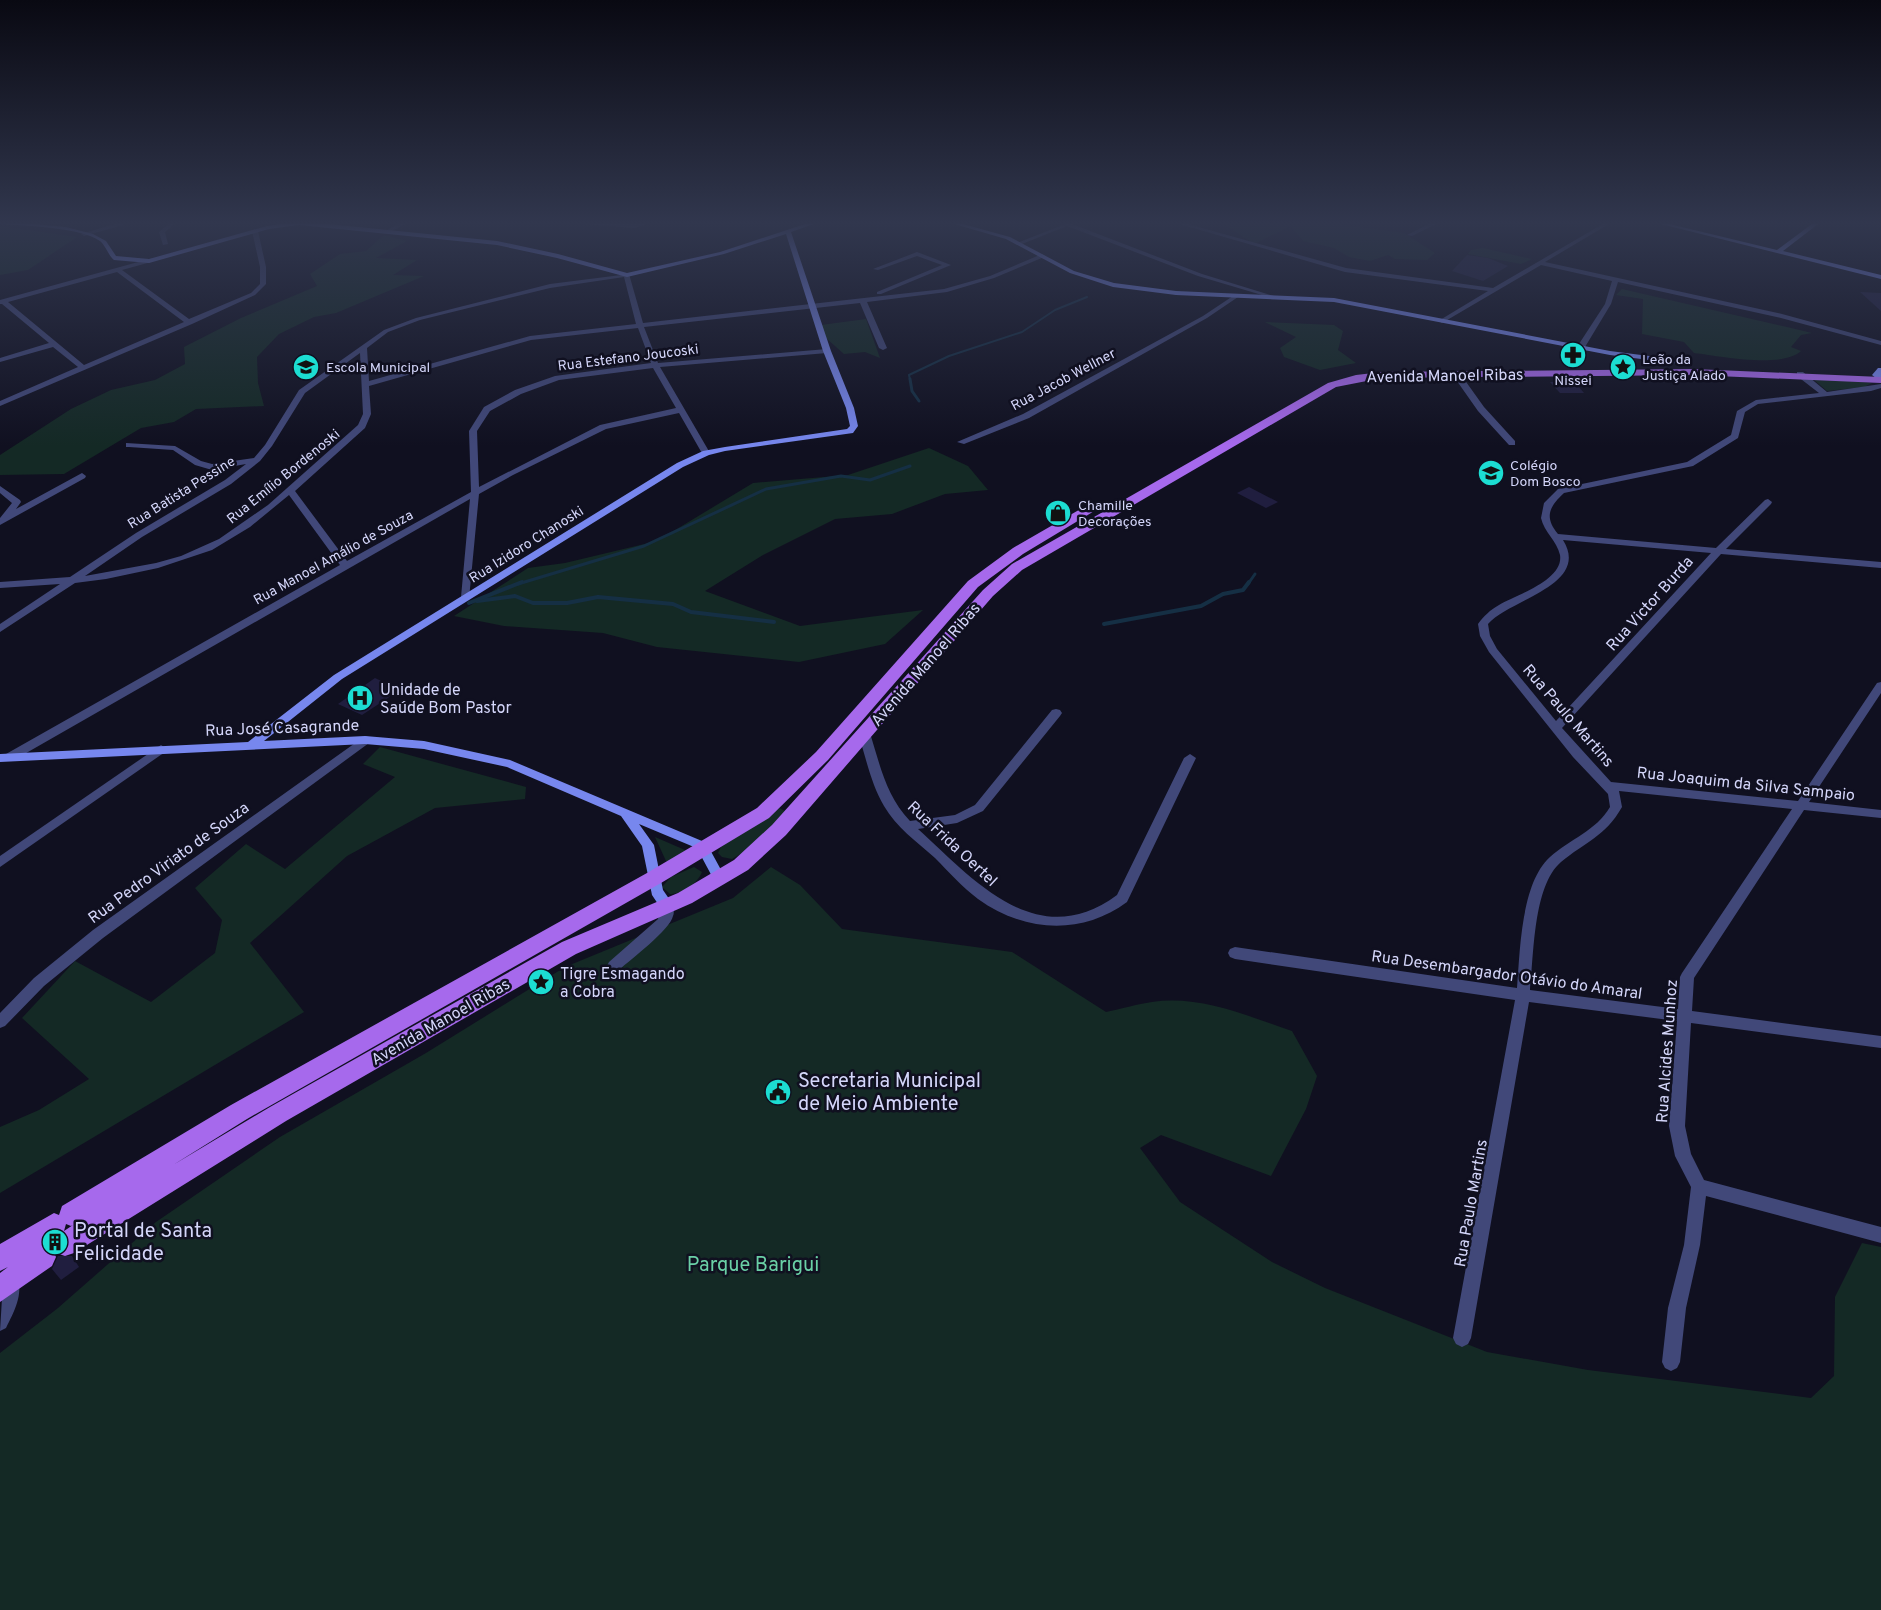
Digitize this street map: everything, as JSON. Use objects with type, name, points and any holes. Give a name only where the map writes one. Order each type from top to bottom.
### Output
[{"type":"main road","name":"Avenida Manoel Ribas","points":[[1241,431],[1318,382],[1354,371],[1566,367],[1635,362],[1880,378]]},
{"type":"main road","points":[[1635,362],[1662,372]]},
{"type":"main road","name":"Avenida Manoel Ribas","points":[[63,1228],[239,1112],[654,878],[773,806],[822,756],[973,584],[1005,559],[1051,531],[1324,389],[1348,380],[1382,375],[1662,372],[1691,367],[1880,378]]},
{"type":"main road","name":"Avenida Manoel Ribas","points":[[0,1258],[63,1228],[278,1113],[569,948],[608,929],[667,906],[720,879],[766,844],[988,593],[1017,567],[1217,444]]},
{"type":"main road","points":[[1046,549],[1054,535],[1051,531]]},
{"type":"main road","points":[[864,733],[860,728],[865,707]]},
{"type":"main road","points":[[817,787],[830,763],[822,756]]},
{"type":"main road","points":[[6,1286],[43,1257]]},
{"type":"street","points":[[1,301],[19,296]]},
{"type":"street","points":[[154,296],[190,323]]},
{"type":"street","points":[[0,404],[190,323],[245,296]]},
{"type":"street","name":"Rua Batista Pessine","points":[[0,629],[68,581],[228,482],[257,459],[302,392],[386,331],[418,319],[509,296]]},
{"type":"street","points":[[632,296],[654,365],[706,453]]},
{"type":"street","points":[[809,296],[827,351]]},
{"type":"street","points":[[865,299],[872,296]]},
{"type":"street","points":[[364,385],[530,338],[894,296]]},
{"type":"street","name":"Rua Jacob Wellner","points":[[961,442],[1026,416],[1205,317],[1236,296]]},
{"type":"street","points":[[1241,296],[1334,300],[1691,367]]},
{"type":"street","points":[[1442,321],[1484,296]]},
{"type":"street","points":[[1581,347],[1608,304],[1610,296]]},
{"type":"street","points":[[1690,296],[1782,316],[1881,343]]},
{"type":"street","points":[[865,299],[883,348]]},
{"type":"street","points":[[1,301],[52,345],[83,368]]},
{"type":"street","points":[[0,360],[52,345]]},
{"type":"street","name":"Rua Emílio Bordenoski","points":[[0,585],[68,581],[126,573],[210,548],[243,529],[291,490],[362,426],[367,414],[363,347]]},
{"type":"street","name":"Rua Estefano Joucoski","points":[[466,597],[475,493],[473,431],[488,409],[540,382],[654,365],[827,351]]},
{"type":"street","name":"Rua Izidoro Chanoski","points":[[252,744],[338,677],[670,471],[706,453],[843,434],[854,426],[850,408],[827,351]]},
{"type":"street","points":[[1610,353],[1635,362]]},
{"type":"street","points":[[1456,374],[1481,409],[1512,443]]},
{"type":"street","points":[[1800,374],[1824,393]]},
{"type":"street","name":"Rua Paulo Martins","points":[[1462,1338],[1523,995],[1528,942],[1542,877],[1556,861],[1589,837],[1614,813],[1616,799],[1608,786],[1556,729],[1493,650],[1485,636],[1483,624],[1491,615],[1562,571],[1566,562],[1564,549],[1558,537],[1548,527],[1545,518],[1548,503],[1556,494],[1573,487],[1689,464],[1735,436],[1741,411],[1749,405],[1824,393],[1871,389],[1880,378]]},
{"type":"street","name":"Rua Manoel Amálio de Souza","points":[[5,757],[345,565],[586,434],[615,424],[680,410]]},
{"type":"street","points":[[129,445],[175,448],[198,463],[212,467],[257,459]]},
{"type":"street","points":[[2,520],[82,476]]},
{"type":"street","points":[[0,489],[17,502],[2,520]]},
{"type":"street","points":[[291,490],[345,565]]},
{"type":"street","name":"Rua Victor Burda","points":[[1556,729],[1768,502]]},
{"type":"street","points":[[1558,537],[1881,565]]},
{"type":"street","name":"Rua Alcides Munhoz","points":[[1700,1186],[1683,1156],[1677,1126],[1686,985],[1692,968],[1881,685]]},
{"type":"street","points":[[907,826],[957,819],[980,808],[1056,713]]},
{"type":"street","name":"Rua Frida Oertel","points":[[864,733],[889,804],[907,826],[978,891],[1001,906],[1041,919],[1077,921],[1112,907],[1122,898],[1190,758]]},
{"type":"street","name":"Rua José Casagrande","points":[[5,757],[365,740],[438,747],[485,756],[555,782],[704,849]]},
{"type":"street","name":"Rua Pedro Viriato de Souza","points":[[0,1022],[39,982],[98,934],[365,740]]},
{"type":"street","points":[[0,862],[161,749]]},
{"type":"street","name":"Rua Joaquim da Silva Sampaio","points":[[1608,786],[1881,814]]},
{"type":"street","name":"Rua José Casagrande","points":[[624,814],[648,845],[657,891],[667,906]]},
{"type":"street","points":[[704,849],[720,879]]},
{"type":"street","points":[[614,966],[663,923],[667,906]]},
{"type":"street","name":"Rua Desembargador Otávio do Amaral","points":[[1235,954],[1881,1042]]},
{"type":"street","points":[[1671,1362],[1677,1308],[1692,1245],[1700,1186],[1881,1235]]},
{"type":"street","points":[[0,1322],[9,1304],[6,1286]]},
{"type":"green space","points":[[293,296],[376,296],[336,313],[314,317],[279,334],[257,357],[258,383],[264,406],[196,409],[174,422],[141,428],[64,474],[0,475],[0,455],[71,409],[111,390],[155,380],[185,364],[184,347],[241,318]]},
{"type":"green space","points":[[1624,296],[1653,296],[1812,333],[1801,335],[1791,347],[1801,351],[1780,359],[1750,360],[1694,353],[1684,342],[1642,334],[1643,299]]},
{"type":"green space","points":[[866,319],[880,358],[865,352],[844,354],[826,338],[821,325]]},
{"type":"green space","points":[[1265,322],[1334,325],[1343,331],[1338,350],[1356,363],[1320,370],[1284,357],[1280,348],[1296,337]]},
{"type":"green space","points":[[1812,378],[1872,383],[1864,387],[1827,391]]},
{"type":"green space","points":[[929,448],[968,466],[988,490],[945,494],[892,514],[835,519],[763,555],[705,591],[800,626],[923,610],[885,644],[799,662],[657,647],[603,633],[504,626],[454,616],[528,568],[565,563],[657,541],[753,483],[848,475]]},
{"type":"green space","points":[[380,747],[526,787],[525,799],[435,808],[347,856],[250,943],[304,1012],[0,1193],[0,1127],[39,1110],[89,1079],[22,1018],[75,961],[151,1002],[215,953],[222,920],[195,888],[246,844],[285,869],[395,777],[363,764]]},
{"type":"green space","points":[[779,808],[787,812],[747,850],[732,859],[722,857],[718,853],[721,847]]},
{"type":"green space","points":[[655,837],[686,852],[669,862],[666,861]]},
{"type":"green space","points":[[694,867],[702,872],[689,888],[670,894],[662,887],[671,877]]},
{"type":"green space","name":"Parque Barigui","points":[[771,867],[800,885],[842,929],[1012,952],[1106,1012],[1152,1002],[1188,1001],[1224,1008],[1292,1031],[1317,1076],[1306,1109],[1271,1176],[1161,1135],[1140,1148],[1180,1202],[1272,1262],[1325,1288],[1487,1352],[1588,1370],[1811,1398],[1834,1376],[1835,1297],[1862,1243],[1881,1247],[1881,1610],[0,1610],[0,1353],[58,1308],[156,1222],[280,1137],[426,1053],[565,967],[733,898]]},
{"type":"building","points":[[1865,296],[1881,296],[1881,311]]},
{"type":"building","points":[[1574,381],[1584,393],[1560,393],[1550,382]]},
{"type":"building","points":[[1249,487],[1278,502],[1266,508],[1237,493]]},
{"type":"building","name":"Unidade de Saúde Bom Pastor","points":[[375,678],[400,690],[362,715],[338,704]]},
{"type":"building","points":[[58,1256],[72,1256],[79,1267],[61,1280],[52,1269]]},
{"type":"waterway","points":[[910,380],[909,375],[949,356],[1022,332],[1055,310],[1087,297]]},
{"type":"waterway","points":[[910,379],[912,391],[919,401]]},
{"type":"waterway","points":[[518,584],[644,546],[766,489],[841,476],[870,480],[910,466]]},
{"type":"waterway","points":[[1248,584],[1255,574]]},
{"type":"waterway","points":[[469,603],[522,582]]},
{"type":"waterway","points":[[1104,624],[1201,606],[1223,594],[1243,590],[1249,582]]},
{"type":"waterway","points":[[477,601],[515,596],[533,603],[567,603],[598,597],[673,604],[691,612],[774,622]]},
{"type":"place","name":"Nissei","points":[[1573,355]]},
{"type":"place","name":"Escola Municipal","points":[[306,367]]},
{"type":"place","name":"Leão da Justiça Alado","points":[[1623,367]]},
{"type":"place","name":"Colégio Dom Bosco","points":[[1491,473]]},
{"type":"place","name":"Chamille Decorações","points":[[1058,513]]},
{"type":"place","name":"Unidade de Saúde Bom Pastor","points":[[360,698]]},
{"type":"place","name":"Tigre Esmagando a Cobra","points":[[541,982]]},
{"type":"place","name":"Secretaria Municipal de Meio Ambiente","points":[[778,1092]]},
{"type":"place","name":"Portal de Santa Felicidade","points":[[55,1242]]}]
